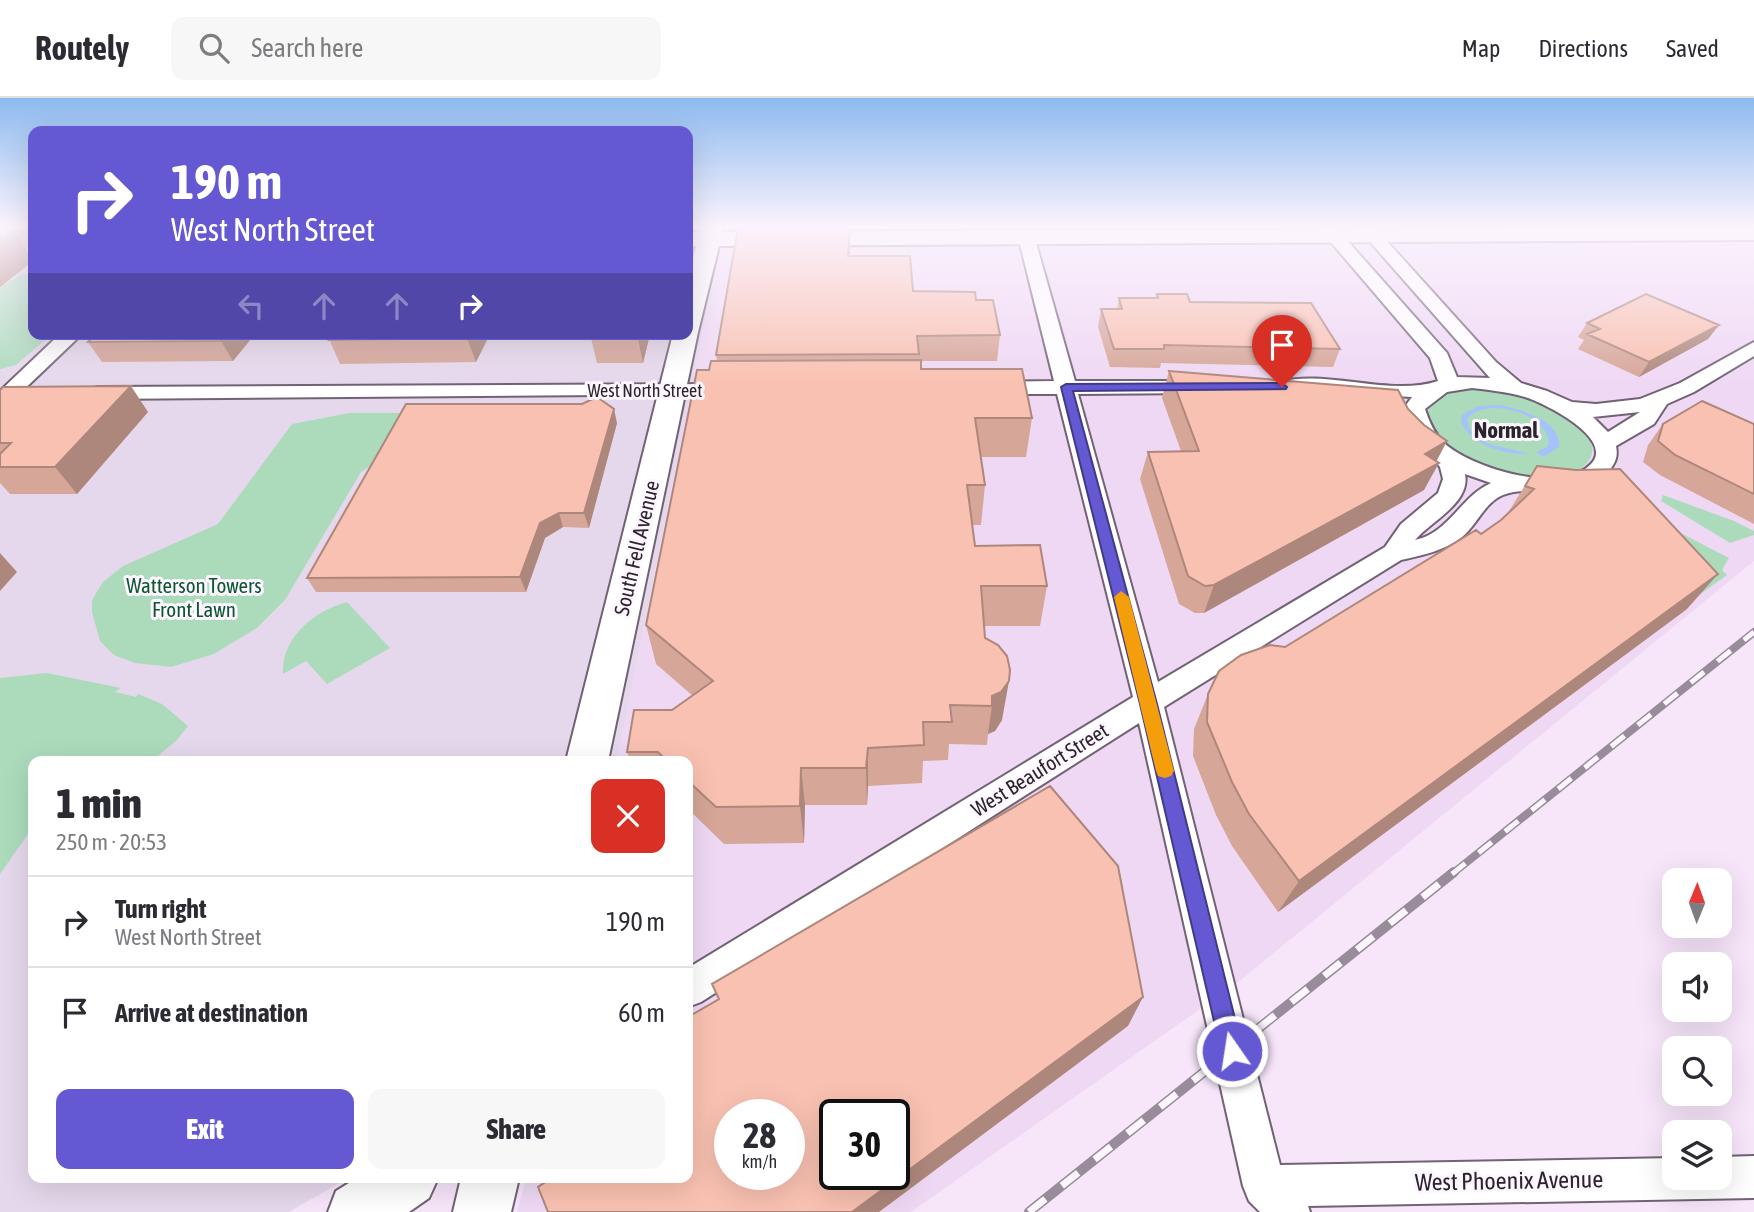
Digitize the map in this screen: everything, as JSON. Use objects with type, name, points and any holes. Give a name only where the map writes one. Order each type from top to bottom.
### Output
[{"type":"main road","points":[[693,297],[696,279]]},
{"type":"main road","name":"South Fell Avenue","points":[[588,756],[685,340]]},
{"type":"main road","points":[[357,1212],[401,1183]]},
{"type":"main road","points":[[482,1212],[489,1183]]},
{"type":"street","points":[[1037,279],[1149,704],[1269,1203]]},
{"type":"street","points":[[1383,279],[1440,358],[1442,386]]},
{"type":"street","points":[[1398,279],[1514,388]]},
{"type":"street","points":[[42,394],[8,394],[66,340]]},
{"type":"street","points":[[1565,407],[1609,412],[1657,403],[1754,348]]},
{"type":"street","points":[[1420,426],[1391,411],[1329,394],[1275,387],[1329,384],[1408,393],[1442,386],[1497,384],[1545,397],[1565,407],[1584,420],[1605,443],[1607,459],[1600,470],[1587,479],[1567,485],[1527,484],[1492,475],[1443,454],[1432,444],[1420,426],[1414,409],[1421,399],[1442,386]]},
{"type":"street","points":[[965,388],[1226,387]]},
{"type":"street","name":"West North Street","points":[[80,394],[747,390]]},
{"type":"street","points":[[1605,443],[1646,419],[1657,403]]},
{"type":"street","name":"West Beaufort Street","points":[[1394,553],[1409,531],[1438,508],[1455,485],[1453,465],[1443,454]]},
{"type":"street","name":"West Beaufort Street","points":[[693,986],[1085,740],[1149,704],[1394,553],[1428,546],[1454,531],[1476,505],[1496,489],[1527,484]]},
{"type":"street","name":"West Phoenix Avenue","points":[[1269,1203],[1754,1177]]},
{"type":"shaded area","points":[[0,279],[28,279],[28,340],[693,340],[693,279],[714,279],[618,756],[28,756],[28,1183],[339,1183],[289,1212],[0,1212]]},
{"type":"shaded area","points":[[714,279],[1754,279],[1754,561],[1237,983],[911,1212],[517,1212],[525,1183],[693,1183],[693,756],[618,756]]},
{"type":"green space","points":[[14,279],[28,279],[28,340],[45,340],[16,365],[0,369],[0,287]]},
{"type":"green space","points":[[1473,389],[1516,394],[1540,403],[1570,420],[1583,430],[1591,442],[1592,453],[1585,465],[1564,474],[1522,475],[1489,468],[1452,449],[1431,427],[1427,417],[1429,407],[1437,399]]},
{"type":"green space","name":"Watterson Towers Front Lawn","points":[[349,413],[413,413],[388,455],[361,472],[285,600],[257,628],[214,654],[171,667],[135,663],[114,655],[100,641],[92,612],[92,600],[103,582],[123,566],[218,524],[292,424]]},
{"type":"green space","points":[[1663,495],[1734,521],[1754,531],[1754,535],[1730,543],[1661,501]]},
{"type":"green space","points":[[1671,528],[1729,558],[1722,570],[1727,575],[1695,598]]},
{"type":"green space","points":[[347,602],[390,648],[327,684],[306,661],[283,674],[284,661],[294,637],[324,611]]},
{"type":"green space","points":[[47,673],[121,688],[115,692],[136,697],[138,694],[162,704],[188,726],[177,740],[158,756],[28,756],[28,834],[0,874],[0,678]]},
{"type":"water","points":[[1498,405],[1527,412],[1546,423],[1554,429],[1559,447],[1543,457],[1536,452],[1547,447],[1549,443],[1546,432],[1527,416],[1500,408],[1487,408],[1476,412],[1467,419],[1470,429],[1483,441],[1528,454],[1499,450],[1473,438],[1461,423],[1462,415],[1478,406]]},
{"type":"building","points":[[729,279],[912,279],[913,291],[975,292],[976,300],[993,300],[1000,335],[917,336],[919,354],[716,355]]},
{"type":"building","points":[[1157,294],[1187,294],[1190,302],[1311,303],[1340,349],[1164,345],[1164,349],[1114,349],[1101,309],[1122,309],[1119,298],[1158,298]]},
{"type":"building","points":[[1646,294],[1719,325],[1649,362],[1587,334],[1600,329],[1587,323]]},
{"type":"building","points":[[90,340],[222,340],[221,341],[88,342]]},
{"type":"building","points":[[921,360],[921,369],[1022,369],[1032,418],[975,418],[985,485],[967,485],[975,546],[1040,545],[1047,586],[981,586],[985,638],[998,645],[1007,656],[1009,681],[1001,692],[992,696],[992,706],[950,705],[952,722],[923,722],[924,745],[868,748],[866,768],[801,768],[800,806],[716,807],[693,786],[693,756],[627,752],[634,710],[672,710],[713,681],[646,625],[697,370],[709,370],[711,361]]},
{"type":"building","points":[[1169,371],[1398,390],[1408,409],[1424,425],[1447,441],[1425,454],[1439,463],[1214,585],[1205,586],[1188,576],[1148,452],[1199,451]]},
{"type":"building","points":[[131,386],[55,467],[0,467],[0,454],[11,443],[0,443],[0,390],[3,387]]},
{"type":"building","points":[[597,397],[614,409],[584,513],[559,513],[540,523],[520,577],[307,578],[406,404],[582,404]]},
{"type":"building","points":[[1702,401],[1754,424],[1754,494],[1675,455],[1658,441],[1663,424]]},
{"type":"building","points":[[1537,466],[1576,470],[1620,469],[1718,574],[1299,881],[1249,814],[1232,782],[1207,722],[1208,694],[1219,671],[1241,655],[1270,645],[1285,647],[1476,530],[1481,534],[1501,520],[1534,489],[1525,486]]},
{"type":"building","points":[[1050,786],[1118,866],[1143,997],[910,1169],[910,1099],[819,1099],[819,1190],[882,1190],[852,1212],[548,1212],[538,1187],[544,1183],[693,1183],[693,1014],[719,999],[712,984]]},
{"type":"railway","points":[[1452,874],[1754,632]]},
{"type":"railway","points":[[1029,1212],[1454,872]]},
{"type":"slow traffic","points":[[1121,597],[1165,771]]},
{"type":"district","name":"Normal","points":[[1506,430]]},
{"type":"route","points":[[1232,1051],[1186,869],[1149,704],[1066,387],[1282,387]]}]
